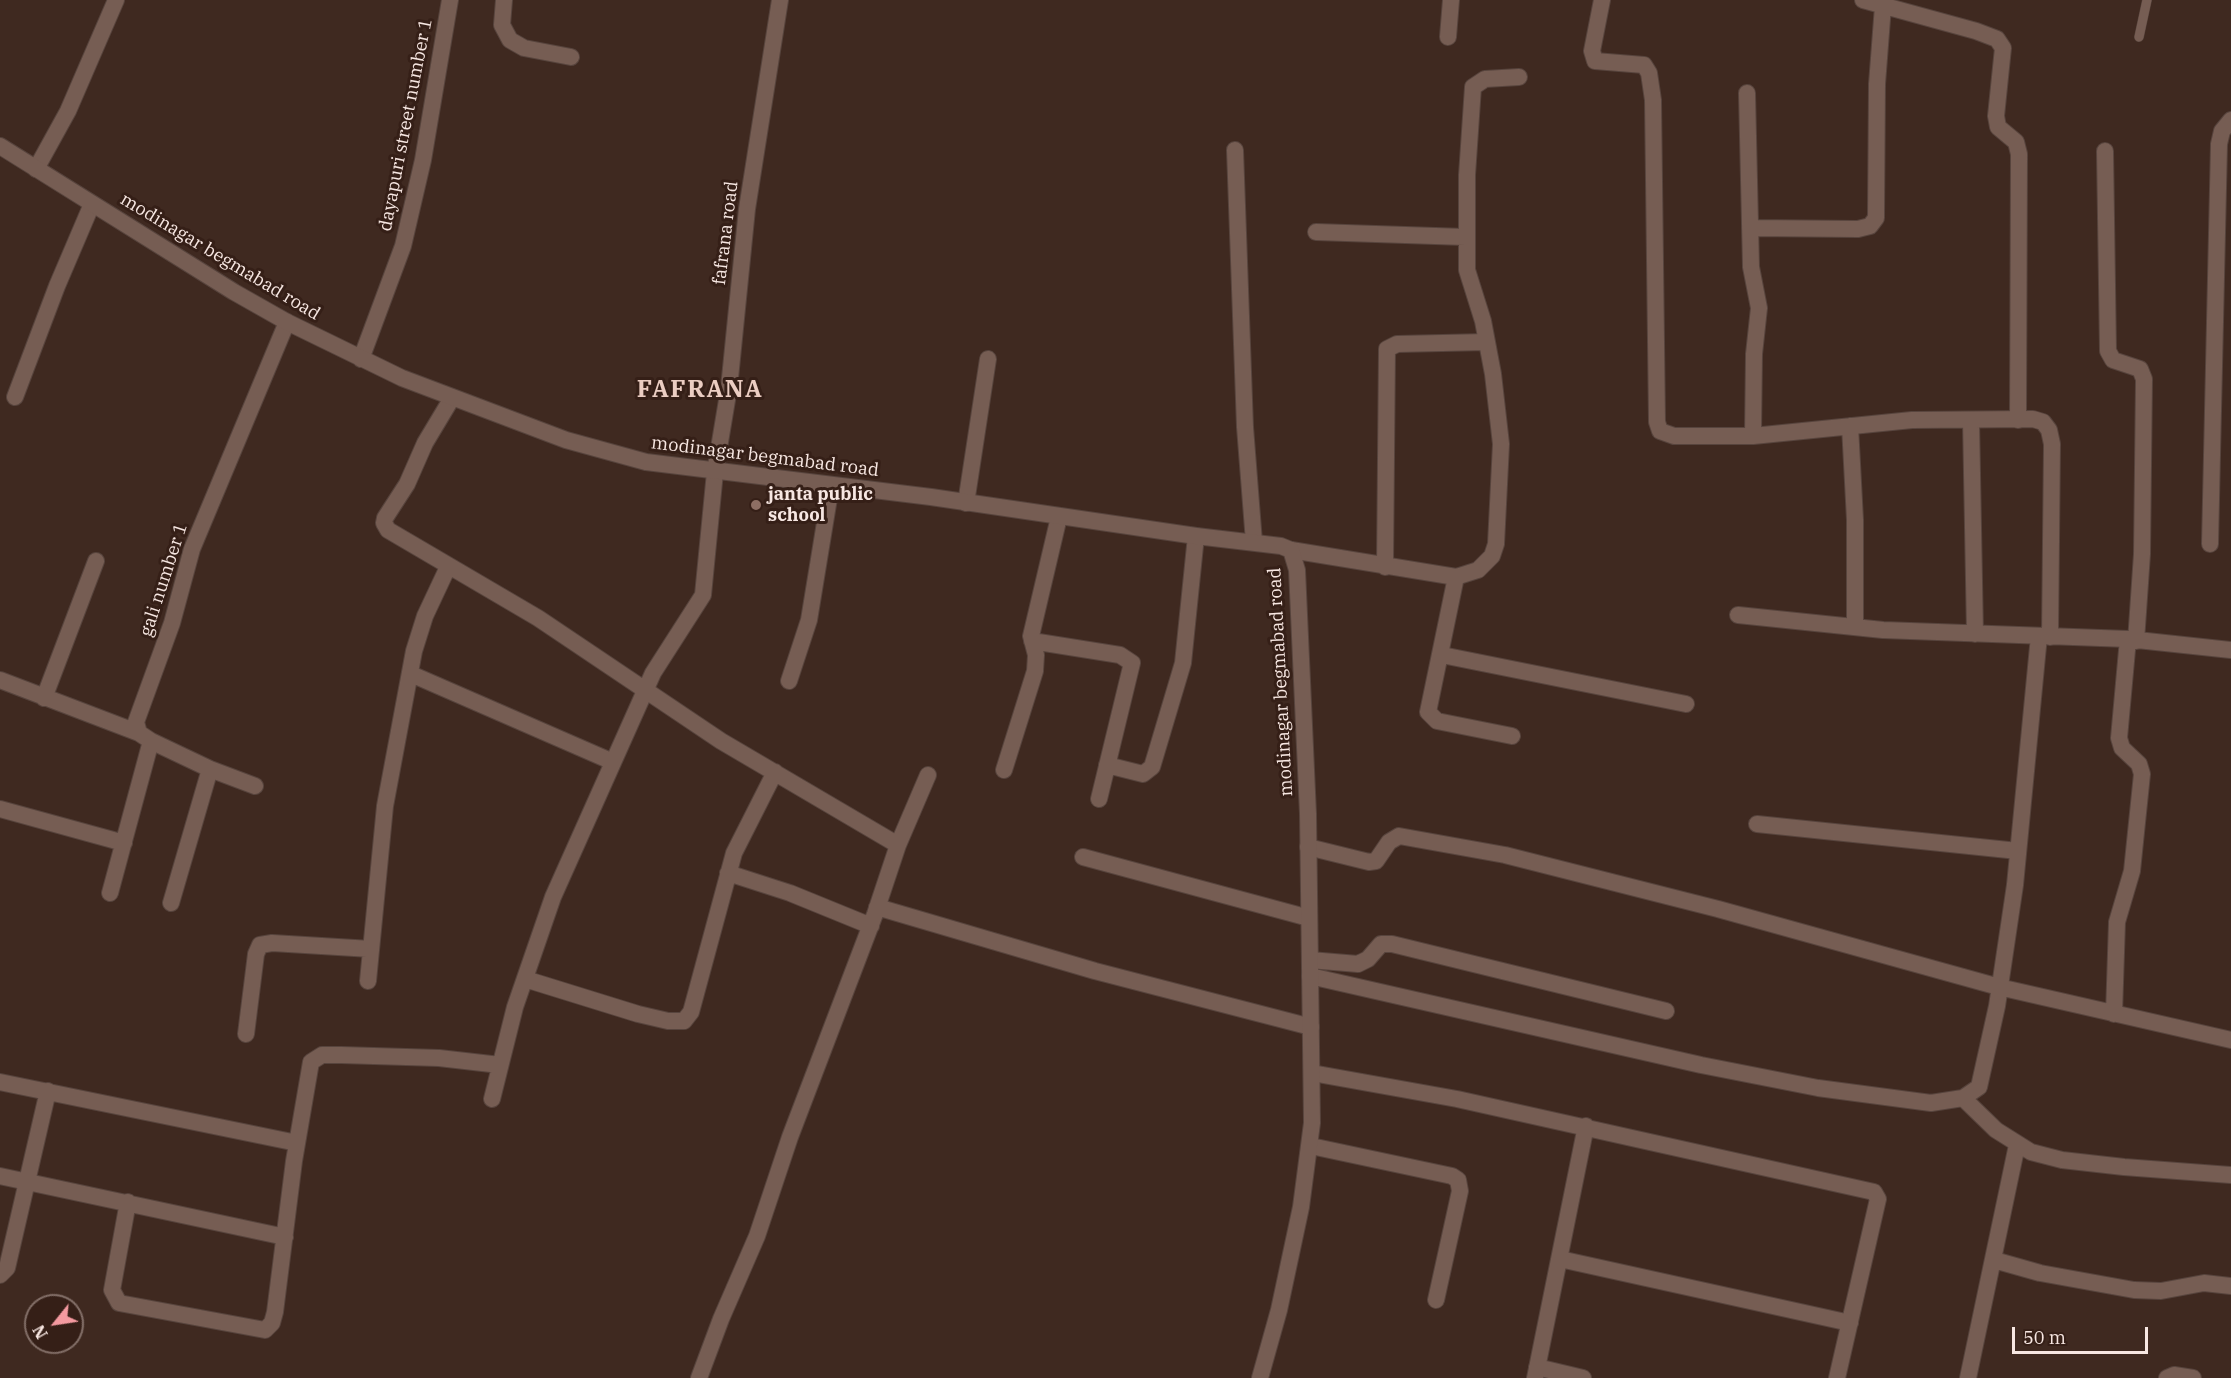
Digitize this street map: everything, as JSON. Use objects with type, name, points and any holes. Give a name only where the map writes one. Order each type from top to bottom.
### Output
[{"type":"street","points":[[36,169],[69,111],[116,0]]},
{"type":"street","name":"dayapuri street number 1","points":[[361,359],[403,246],[421,169],[450,0]]},
{"type":"street","points":[[504,0],[502,25],[510,40],[524,48],[571,57]]},
{"type":"street","name":"fafrana road","points":[[492,1099],[525,979],[553,897],[644,691],[703,595],[715,472],[729,388],[747,209],[780,0]]},
{"type":"street","points":[[1448,37],[1451,0]]},
{"type":"street","points":[[1310,968],[1701,1065],[1818,1088],[1931,1103],[1963,1098],[1978,1087],[2000,987],[2044,637],[2052,444],[2049,430],[2043,422],[2018,420],[1912,420],[1753,435],[1674,436],[1660,431],[1657,422],[1653,100],[1649,73],[1644,65],[1595,61],[1592,51],[1602,0]]},
{"type":"street","points":[[1863,0],[1976,31],[1997,39],[2003,48],[1996,116],[1998,127],[2016,142],[2019,154],[2018,420]]},
{"type":"street","points":[[1750,228],[1858,229],[1870,226],[1876,218],[1877,84],[1883,6]]},
{"type":"street","points":[[1291,550],[1456,577],[1468,575],[1485,564],[1492,556],[1496,544],[1502,444],[1487,342],[1467,270],[1465,237],[1473,87],[1485,79],[1519,77]]},
{"type":"street","points":[[1747,93],[1751,267],[1759,308],[1754,354],[1753,435]]},
{"type":"street","points":[[2210,544],[2219,144],[2222,131],[2231,120]]},
{"type":"street","name":"modinagar begmabad road","points":[[0,146],[287,322],[361,359],[452,398],[619,456],[715,472],[966,503],[1196,537],[1254,542],[1291,550],[1297,570],[1308,856],[1311,1146],[1281,1298],[1260,1378]]},
{"type":"street","points":[[1235,150],[1245,427],[1254,542]]},
{"type":"street","points":[[2104,152],[2109,351],[2113,360],[2140,369],[2144,380],[2142,554],[2119,738],[2122,748],[2139,764],[2142,774],[2132,871],[2117,922],[2114,1014]]},
{"type":"street","points":[[15,397],[57,286],[92,204]]},
{"type":"street","points":[[1316,232],[1465,237]]},
{"type":"street","name":"gali number 1","points":[[110,893],[124,843],[145,737],[136,722],[172,622],[192,549],[287,322]]},
{"type":"street","points":[[1385,567],[1387,349],[1397,344],[1487,342]]},
{"type":"street","points":[[966,503],[988,359]]},
{"type":"street","points":[[452,398],[423,446],[417,466],[384,523],[388,530],[538,618],[644,691],[898,845]]},
{"type":"street","points":[[1971,420],[1975,633]]},
{"type":"street","points":[[1850,426],[1855,520],[1855,626]]},
{"type":"street","points":[[789,681],[809,620],[831,486]]},
{"type":"street","points":[[1004,770],[1035,671],[1036,655],[1032,641],[1032,627],[1059,517]]},
{"type":"street","points":[[1107,765],[1143,774],[1152,767],[1183,663],[1196,537]]},
{"type":"street","points":[[44,698],[96,561]]},
{"type":"street","points":[[368,981],[386,806],[416,638],[448,567]]},
{"type":"street","points":[[1456,577],[1442,654],[1429,706],[1430,716],[1437,721],[1512,736]]},
{"type":"street","points":[[1738,615],[1855,626],[2132,640],[2231,650]]},
{"type":"street","points":[[1032,641],[1120,656],[1132,663],[1099,799]]},
{"type":"street","points":[[1442,654],[1686,704]]},
{"type":"street","points":[[411,674],[613,762]]},
{"type":"street","points":[[0,680],[145,737],[210,769],[255,786]]},
{"type":"street","points":[[171,903],[210,769]]},
{"type":"street","points":[[525,979],[638,1014],[668,1021],[684,1021],[691,1012],[734,853],[775,772]]},
{"type":"street","points":[[699,1378],[757,1236],[790,1137],[871,926],[898,845],[928,775]]},
{"type":"street","points":[[0,809],[124,843]]},
{"type":"street","points":[[1757,824],[1894,840],[2018,851]]},
{"type":"street","points":[[1308,856],[1376,861],[1389,842],[1399,836],[1505,855],[1718,909],[2000,987],[2231,1040]]},
{"type":"street","points":[[1083,857],[1309,918]]},
{"type":"street","points":[[728,873],[790,893],[871,926]]},
{"type":"street","points":[[877,907],[1106,974],[1311,1027]]},
{"type":"street","points":[[246,1034],[256,954],[260,945],[272,943],[371,949]]},
{"type":"street","points":[[1310,968],[1358,964],[1368,959],[1381,944],[1392,944],[1666,1011]]},
{"type":"street","points":[[128,1202],[112,1290],[116,1300],[125,1305],[265,1330],[272,1323],[275,1312],[297,1143],[311,1062],[316,1057],[429,1057],[500,1065]]},
{"type":"street","points":[[1312,1073],[1458,1099],[1586,1126],[1874,1192],[1878,1199],[1837,1378]]},
{"type":"street","points":[[0,1082],[297,1143]]},
{"type":"street","points":[[0,1275],[7,1268],[48,1091]]},
{"type":"street","points":[[1963,1098],[1981,1117],[2017,1145],[2031,1152],[2062,1160],[2231,1174]]},
{"type":"street","points":[[1583,1378],[1536,1372],[1586,1126]]},
{"type":"street","points":[[1970,1378],[2017,1145]]},
{"type":"street","points":[[1311,1146],[1452,1176],[1458,1180],[1460,1191],[1436,1300]]},
{"type":"street","points":[[0,1176],[285,1237]]},
{"type":"street","points":[[1560,1259],[1850,1323]]},
{"type":"street","points":[[1994,1260],[2040,1273],[2134,1290],[2161,1291],[2204,1283],[2231,1286]]},
{"type":"street","points":[[2167,1378],[2174,1375],[2193,1378]]},
{"type":"lane","points":[[2139,37],[2147,0]]},
{"type":"place","name":"janta public school","points":[[756,505]]},
{"type":"district","name":"FAFRANA","points":[[700,390]]}]
